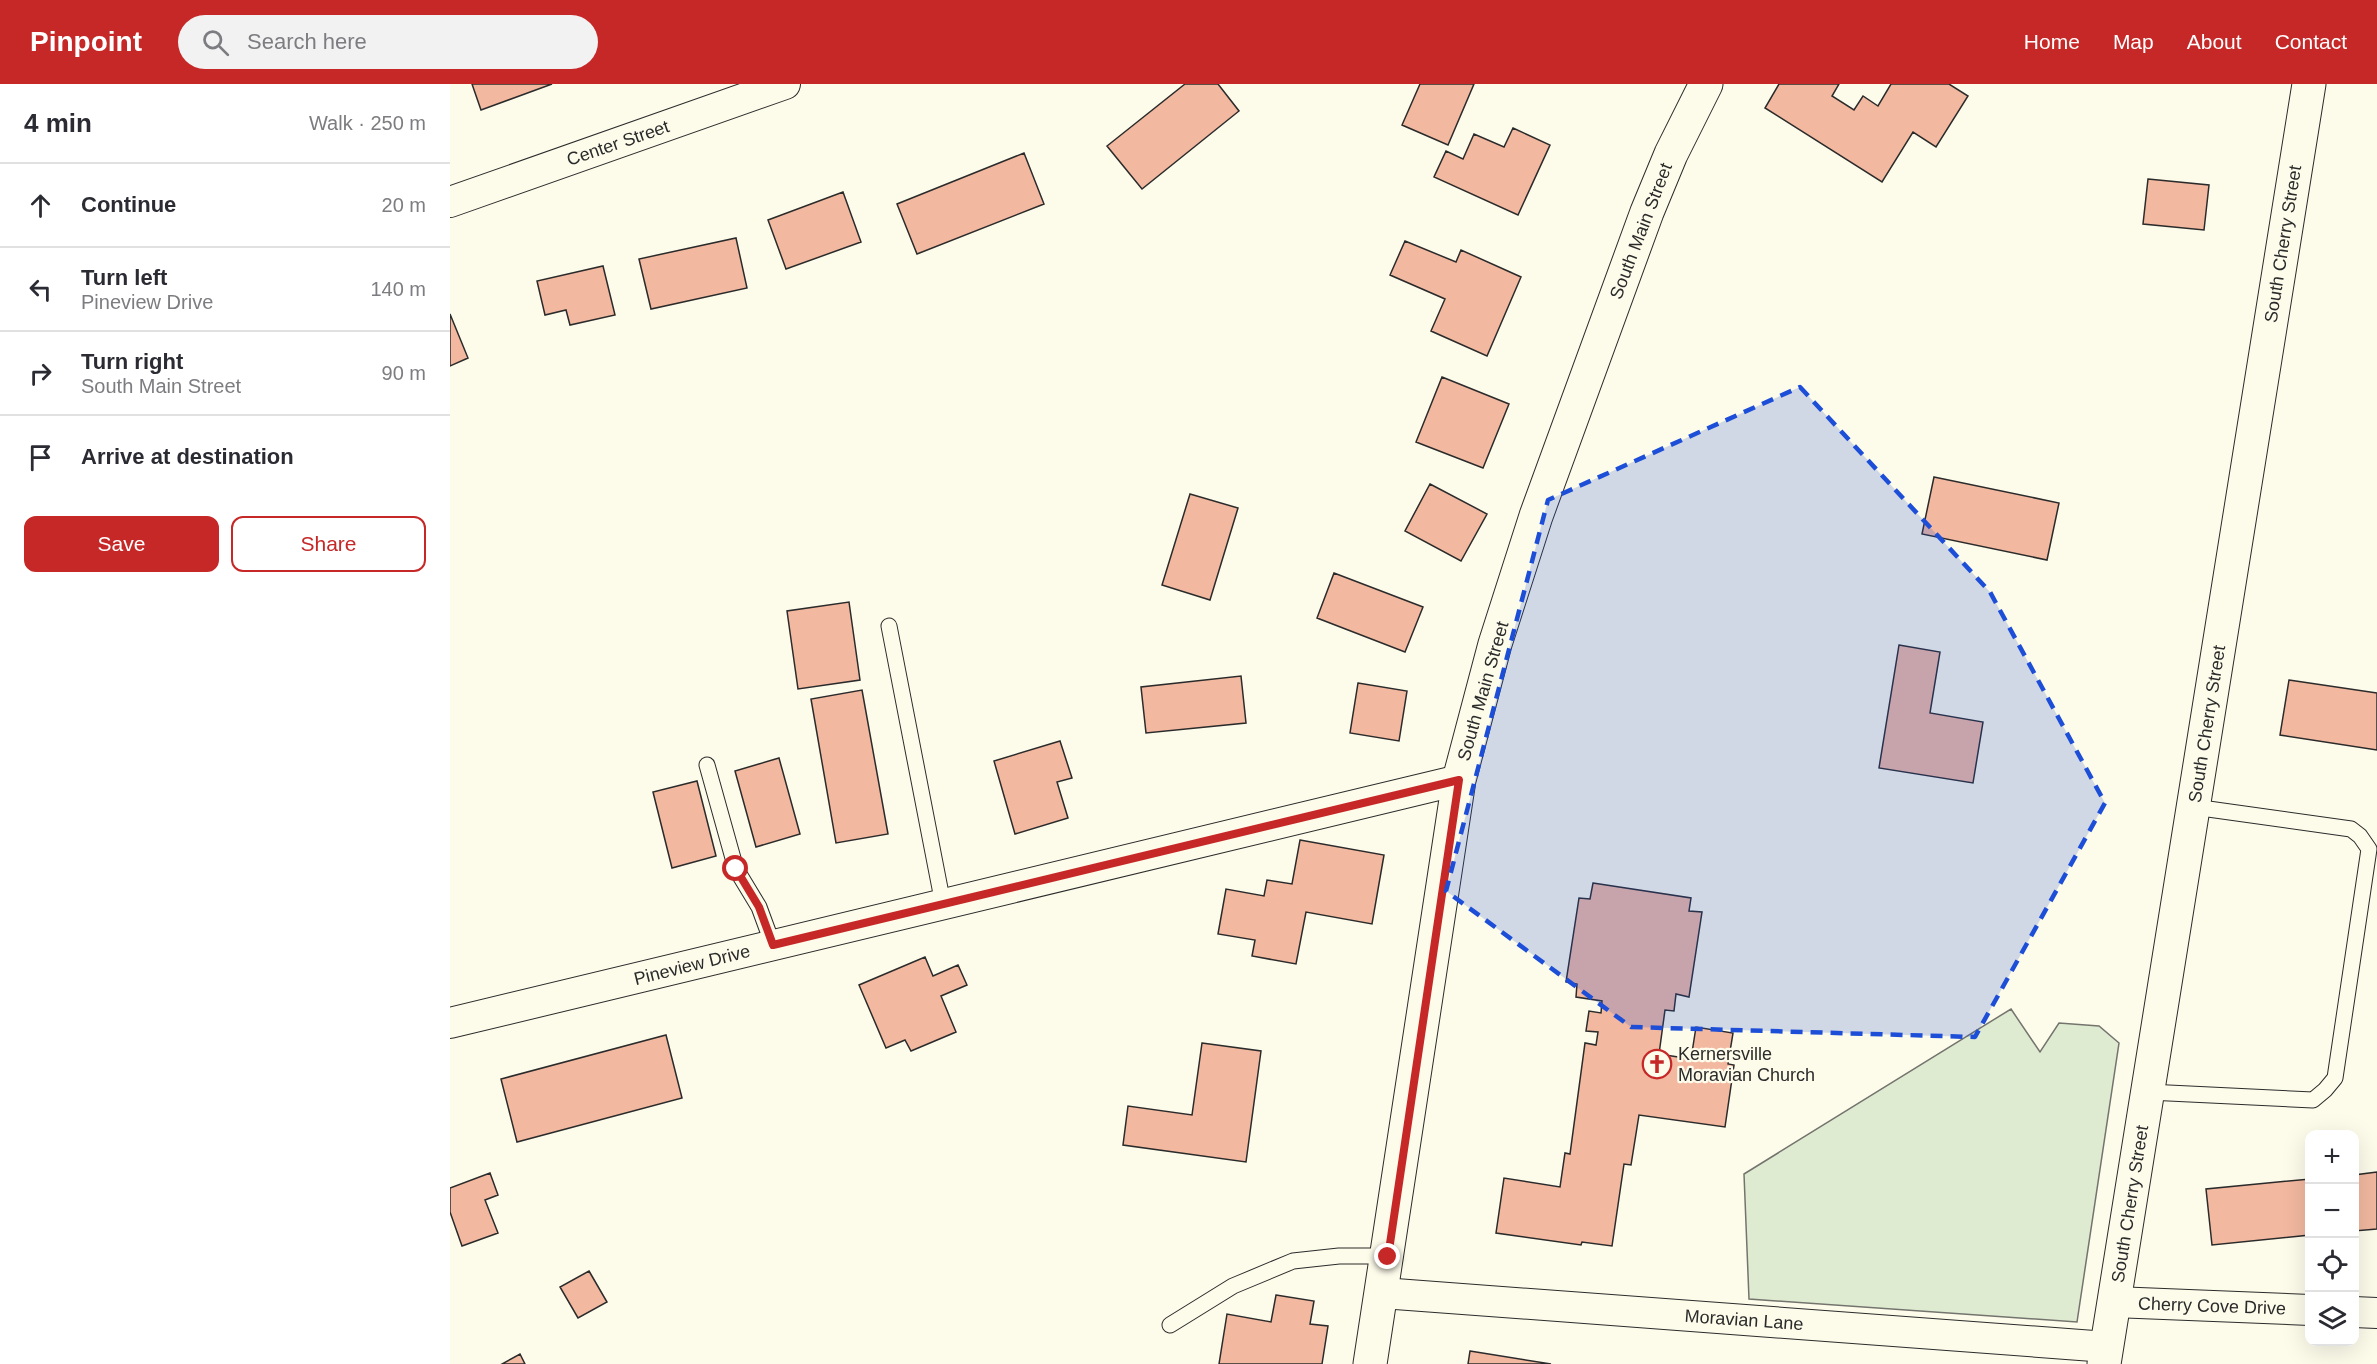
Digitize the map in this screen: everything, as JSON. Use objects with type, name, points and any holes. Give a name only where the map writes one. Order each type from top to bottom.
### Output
[{"type":"main road","name":"South Main Street","points":[[1370,1364],[1459,780],[1495,644],[1536,516],[1647,212],[1671,154],[1706,84]]},
{"type":"main road","name":"South Cherry Street","points":[[2105,1355],[2309,84]]},
{"type":"street","name":"Center Street","points":[[450,202],[785,84]]},
{"type":"street","name":"Pineview Drive","points":[[450,1023],[1459,780]]},
{"type":"street","name":"Moravian Lane","points":[[1382,1293],[2105,1355]]},
{"type":"street","name":"Cherry Cove Drive","points":[[2114,1302],[2305,1310]]},
{"type":"street","points":[[2359,1312],[2377,1313]]},
{"type":"lane","points":[[889,626],[943,904]]},
{"type":"lane","points":[[707,765],[736,869],[759,907],[773,945]]},
{"type":"lane","points":[[2148,1092],[2313,1100],[2335,1078],[2369,849],[2351,829],[2194,807]]},
{"type":"lane","points":[[1170,1325],[1233,1286],[1293,1261],[1339,1256],[1388,1257]]},
{"type":"highlighted area","points":[[1800,387],[1990,592],[2105,803],[1975,1037],[1631,1027],[1446,891],[1548,500]]},
{"type":"green space","points":[[2011,1009],[2040,1052],[2059,1023],[2099,1026],[2119,1043],[2077,1322],[1749,1299],[1744,1174]]},
{"type":"building","points":[[472,84],[552,84],[481,110]]},
{"type":"building","points":[[1185,84],[1218,84],[1239,111],[1142,189],[1107,146]]},
{"type":"building","points":[[1420,84],[1474,84],[1448,145],[1402,125]]},
{"type":"building","points":[[1779,84],[1839,84],[1832,96],[1854,110],[1863,96],[1878,106],[1891,84],[1949,84],[1968,96],[1936,147],[1913,132],[1882,182],[1765,108]]},
{"type":"building","points":[[1513,128],[1550,145],[1518,215],[1434,177],[1446,151],[1463,159],[1474,134],[1504,147]]},
{"type":"building","points":[[1024,153],[1044,204],[917,254],[897,204]]},
{"type":"building","points":[[2148,179],[2209,185],[2204,230],[2143,224]]},
{"type":"building","points":[[843,192],[861,242],[786,269],[768,220]]},
{"type":"building","points":[[736,238],[747,288],[651,309],[639,259]]},
{"type":"building","points":[[1405,241],[1456,262],[1461,250],[1521,277],[1487,356],[1431,331],[1445,299],[1390,275]]},
{"type":"building","points":[[603,266],[615,315],[570,325],[566,310],[545,315],[537,281]]},
{"type":"building","points":[[450,314],[468,358],[450,366]]},
{"type":"building","points":[[1442,377],[1509,404],[1483,468],[1416,442]]},
{"type":"building","points":[[1934,477],[2059,503],[2047,560],[1922,534]]},
{"type":"building","points":[[1430,484],[1487,514],[1461,561],[1405,531]]},
{"type":"building","points":[[1190,494],[1238,508],[1210,600],[1162,585]]},
{"type":"building","points":[[1334,573],[1423,607],[1405,652],[1317,618]]},
{"type":"building","points":[[849,602],[860,680],[798,689],[787,611]]},
{"type":"building","points":[[1899,645],[1940,652],[1930,713],[1983,722],[1973,783],[1879,768]]},
{"type":"building","points":[[1241,676],[1246,723],[1146,733],[1141,687]]},
{"type":"building","points":[[2289,680],[2377,693],[2377,750],[2280,735]]},
{"type":"building","points":[[1358,683],[1407,691],[1399,741],[1350,733]]},
{"type":"building","points":[[862,690],[888,834],[836,843],[811,699]]},
{"type":"building","points":[[1060,741],[1072,778],[1057,782],[1068,818],[1015,834],[994,761]]},
{"type":"building","points":[[779,758],[800,834],[756,847],[735,771]]},
{"type":"building","points":[[697,781],[716,856],[672,868],[653,792]]},
{"type":"building","points":[[1300,840],[1384,855],[1372,924],[1306,912],[1296,964],[1252,956],[1255,940],[1218,934],[1226,889],[1264,896],[1267,880],[1292,884]]},
{"type":"building","name":"Kernersville Moravian Church","points":[[1593,883],[1691,898],[1689,911],[1702,912],[1689,997],[1676,994],[1674,1011],[1665,1010],[1659,1054],[1691,1059],[1696,1027],[1733,1033],[1728,1064],[1734,1065],[1725,1127],[1639,1115],[1631,1165],[1624,1164],[1612,1246],[1582,1242],[1581,1245],[1496,1233],[1504,1178],[1560,1187],[1565,1153],[1570,1154],[1585,1043],[1596,1045],[1598,1032],[1586,1031],[1589,1011],[1601,1013],[1602,1001],[1576,997],[1577,984],[1566,982],[1579,898],[1590,899]]},
{"type":"building","points":[[925,957],[933,976],[958,965],[967,985],[941,996],[956,1032],[911,1051],[905,1040],[886,1048],[859,985]]},
{"type":"building","points":[[666,1035],[682,1098],[517,1142],[501,1079]]},
{"type":"building","points":[[1202,1043],[1261,1051],[1246,1162],[1123,1145],[1128,1106],[1192,1115]]},
{"type":"building","points":[[2377,1172],[2377,1229],[2359,1231],[2359,1174]]},
{"type":"building","points":[[490,1173],[498,1195],[485,1200],[498,1233],[462,1246],[450,1212],[450,1188]]},
{"type":"building","points":[[2305,1179],[2305,1236],[2212,1245],[2206,1189]]},
{"type":"building","points":[[589,1271],[607,1302],[578,1318],[560,1287]]},
{"type":"building","points":[[1276,1295],[1314,1301],[1310,1324],[1328,1326],[1322,1364],[1219,1364],[1227,1314],[1271,1322]]},
{"type":"building","points":[[1470,1351],[1551,1364],[1468,1364]]},
{"type":"building","points":[[520,1354],[525,1364],[502,1364]]},
{"type":"place","name":"Kernersville Moravian Church","points":[[1657,1064]]},
{"type":"route","points":[[736,869],[759,907],[773,945],[1459,780],[1388,1257]]}]
